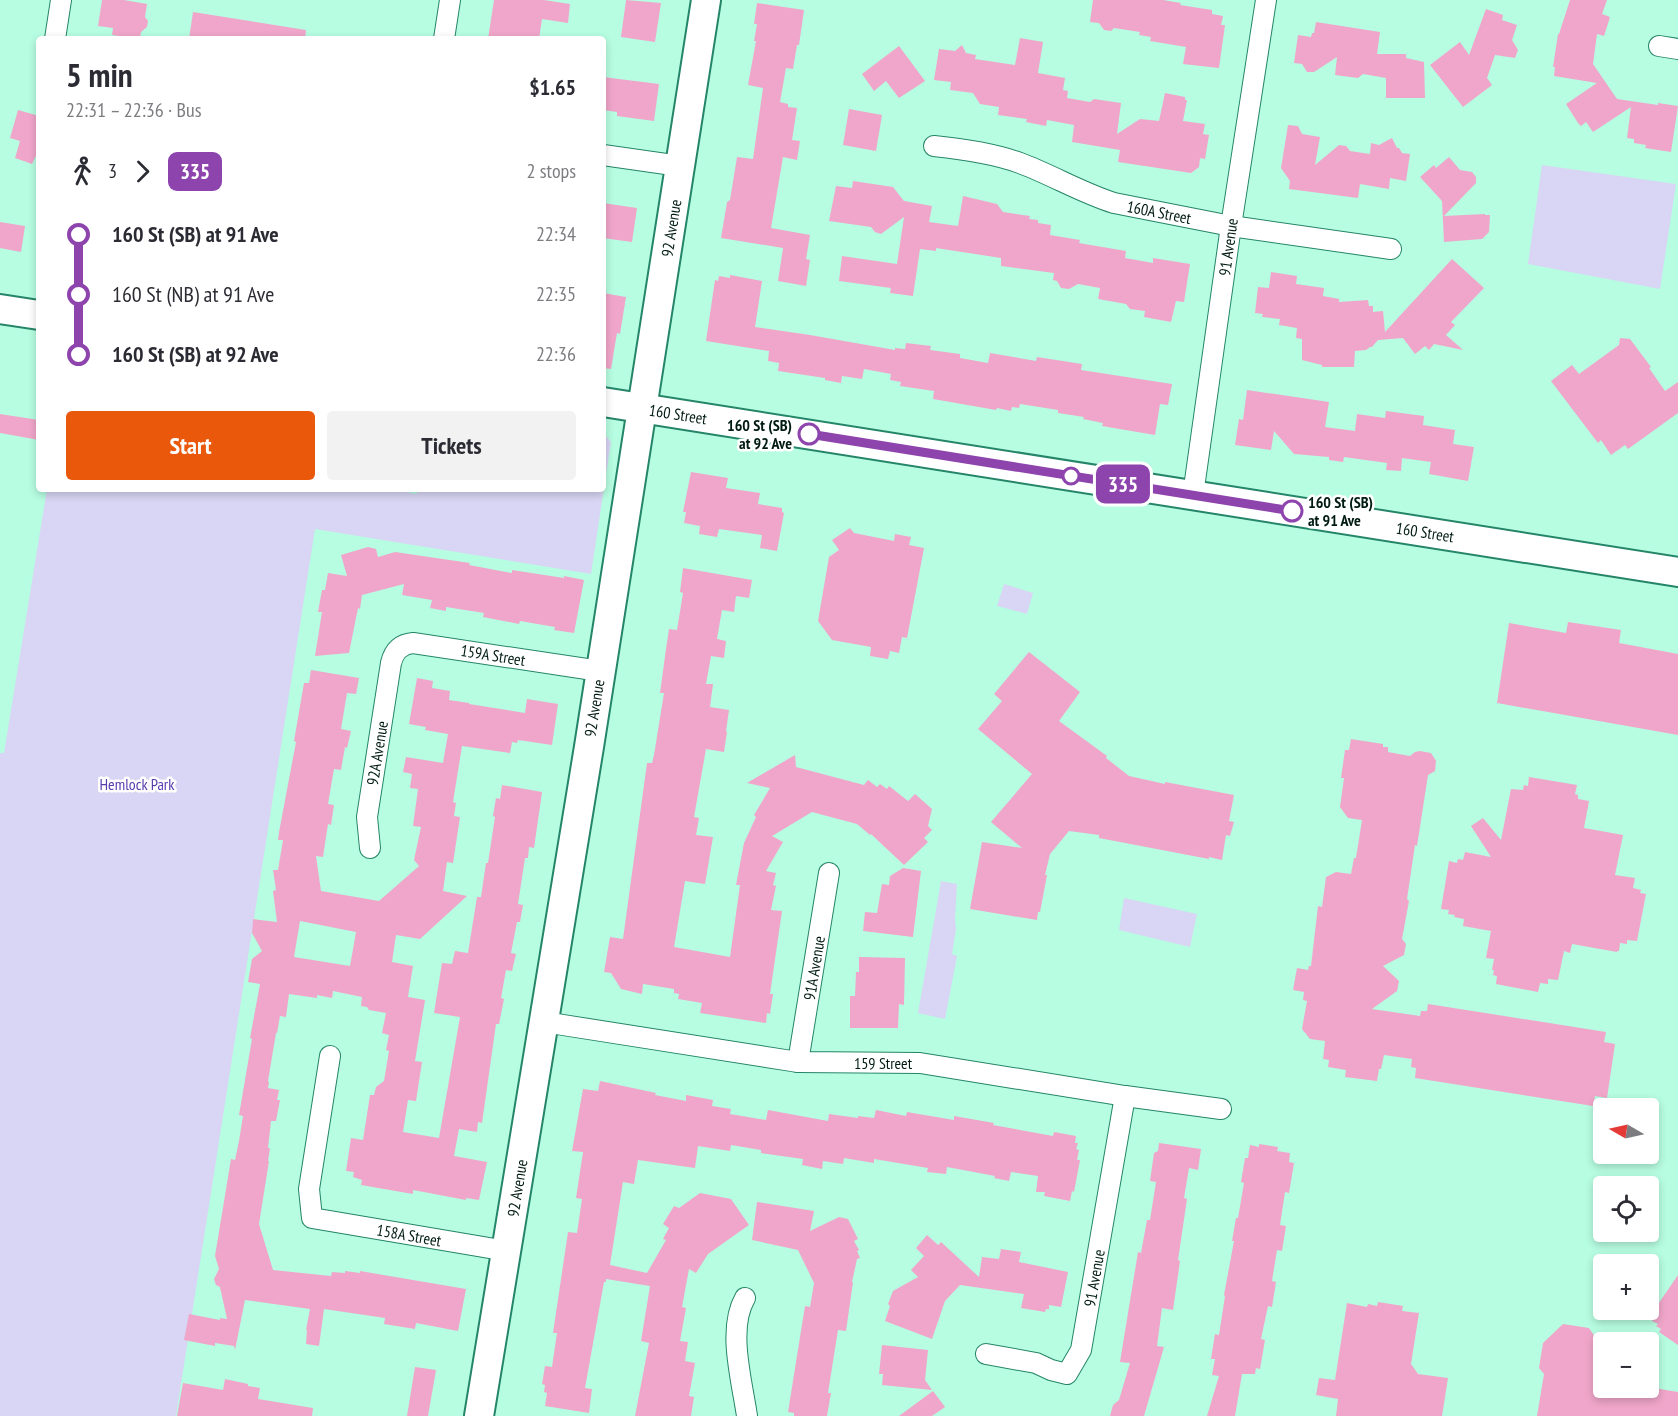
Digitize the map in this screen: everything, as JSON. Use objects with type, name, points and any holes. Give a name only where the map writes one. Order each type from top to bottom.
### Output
[{"type":"street","points":[[55,36],[61,0]]},
{"type":"street","points":[[444,36],[450,0]]},
{"type":"street","name":"92 Avenue","points":[[479,1416],[643,408],[706,0]]},
{"type":"street","name":"91 Avenue","points":[[1193,495],[1266,0]]},
{"type":"street","name":"160A Street","points":[[934,146],[976,151],[1020,163],[1096,198],[1114,203],[1232,226],[1391,249]]},
{"type":"street","points":[[606,155],[680,166]]},
{"type":"street","points":[[0,309],[36,315]]},
{"type":"street","name":"160 Street","points":[[606,402],[1678,572]]},
{"type":"street","name":"159A Street","points":[[392,658],[396,650],[413,643],[600,671]]},
{"type":"street","name":"92A Avenue","points":[[370,848],[367,817],[392,658]]},
{"type":"street","name":"91A Avenue","points":[[798,1062],[829,873]]},
{"type":"street","name":"159 Street","points":[[544,1022],[798,1062],[920,1063],[1221,1109]]},
{"type":"street","name":"158A Street","points":[[330,1056],[309,1189],[312,1218],[507,1251]]},
{"type":"street","name":"91 Avenue","points":[[986,1354],[1036,1363],[1067,1374],[1075,1362],[1081,1350],[1125,1096]]},
{"type":"street","points":[[745,1298],[740,1306],[736,1344],[747,1416]]},
{"type":"green space","points":[[1542,165],[1676,184],[1660,289],[1528,264]]},
{"type":"green space","name":"Hemlock Park","points":[[606,436],[611,442],[606,475]]},
{"type":"green space","name":"Hemlock Park","points":[[47,492],[407,492],[415,494],[419,492],[603,492],[591,574],[315,529],[176,1416],[0,1416],[0,753],[4,753]]},
{"type":"green space","points":[[1004,584],[1033,593],[1027,614],[997,606]]},
{"type":"green space","points":[[941,881],[957,884],[956,929],[952,954],[957,956],[945,1019],[918,1013]]},
{"type":"green space","points":[[1124,898],[1197,914],[1190,947],[1119,930]]},
{"type":"building","points":[[102,0],[124,0],[147,4],[145,17],[148,21],[147,27],[141,32],[140,36],[112,35],[113,28],[98,26]]},
{"type":"building","points":[[494,0],[544,0],[570,4],[568,23],[542,19],[539,36],[488,36]]},
{"type":"building","points":[[626,0],[661,3],[655,42],[621,37]]},
{"type":"building","points":[[1093,0],[1163,0],[1212,10],[1212,14],[1223,16],[1221,25],[1225,25],[1219,68],[1183,64],[1186,47],[1150,41],[1151,37],[1139,35],[1140,32],[1114,28],[1111,31],[1104,30],[1099,23],[1090,22]]},
{"type":"building","points":[[1570,0],[1607,0],[1602,14],[1610,17],[1604,36],[1597,34],[1593,64],[1617,99],[1678,106],[1671,152],[1645,148],[1646,145],[1634,143],[1634,139],[1627,138],[1631,107],[1593,132],[1586,122],[1581,126],[1578,123],[1566,104],[1597,83],[1554,76],[1555,67],[1553,67],[1558,34]]},
{"type":"building","points":[[757,3],[804,10],[793,69],[786,68],[780,102],[788,104],[788,107],[797,108],[792,140],[800,141],[797,160],[783,157],[771,228],[810,235],[806,259],[810,260],[806,286],[778,281],[783,248],[721,238],[737,157],[753,159],[763,88],[748,85],[756,41],[754,41],[757,24],[754,24]]},
{"type":"building","points":[[1486,9],[1503,15],[1502,20],[1517,25],[1512,40],[1518,50],[1515,58],[1495,55],[1487,78],[1492,85],[1463,107],[1430,65],[1460,42],[1469,55]]},
{"type":"building","points":[[193,12],[306,30],[305,36],[189,36]]},
{"type":"building","points":[[1316,22],[1380,32],[1377,54],[1406,54],[1406,58],[1424,62],[1425,98],[1386,98],[1386,78],[1363,74],[1358,78],[1335,75],[1337,57],[1314,72],[1307,72],[1302,64],[1294,63],[1298,35],[1311,37]]},
{"type":"building","points":[[1020,38],[1043,42],[1038,73],[1065,78],[1063,90],[1068,91],[1067,98],[1090,102],[1094,99],[1121,103],[1117,134],[1140,119],[1159,121],[1165,93],[1185,97],[1187,100],[1183,121],[1205,124],[1203,134],[1209,135],[1205,159],[1200,158],[1199,167],[1191,173],[1118,162],[1120,150],[1072,142],[1074,125],[1047,120],[1046,126],[1026,122],[1027,119],[998,115],[999,107],[980,104],[973,93],[950,90],[951,82],[934,80],[939,49],[955,51],[962,45],[966,53],[976,55],[975,59],[1015,65]]},
{"type":"building","points":[[899,46],[925,81],[899,98],[886,81],[874,91],[862,74]]},
{"type":"building","points":[[606,77],[659,84],[654,121],[617,116],[617,112],[606,110]]},
{"type":"building","points":[[849,109],[882,115],[876,151],[843,145]]},
{"type":"building","points":[[18,110],[36,115],[36,155],[32,164],[15,158],[20,141],[10,138]]},
{"type":"building","points":[[1288,125],[1298,126],[1302,134],[1320,137],[1315,165],[1339,145],[1346,146],[1350,151],[1370,154],[1371,143],[1379,145],[1392,138],[1402,153],[1410,154],[1406,181],[1390,178],[1389,189],[1360,184],[1358,198],[1289,189],[1290,181],[1281,168]]},
{"type":"building","points":[[1449,157],[1460,170],[1472,172],[1476,177],[1476,183],[1444,216],[1490,215],[1489,232],[1482,239],[1444,242],[1442,201],[1420,177],[1434,165],[1436,168]]},
{"type":"building","points":[[853,181],[893,187],[904,201],[932,206],[929,222],[958,226],[963,196],[997,204],[1003,212],[1030,216],[1029,219],[1038,220],[1038,223],[1051,225],[1050,235],[1080,240],[1079,243],[1126,251],[1125,258],[1153,263],[1153,258],[1190,264],[1184,302],[1176,301],[1171,322],[1144,317],[1145,311],[1130,309],[1126,304],[1098,299],[1100,288],[1078,284],[1069,289],[1061,288],[1057,281],[1053,280],[1054,273],[1001,266],[1001,258],[936,248],[936,251],[920,249],[913,296],[890,293],[891,288],[839,281],[842,256],[897,264],[904,217],[881,234],[875,232],[871,227],[829,221],[836,186],[852,188]]},
{"type":"building","points":[[606,203],[637,208],[632,242],[606,238]]},
{"type":"building","points":[[0,222],[25,226],[21,252],[0,248]]},
{"type":"building","points":[[1452,259],[1484,288],[1451,322],[1455,325],[1446,335],[1463,350],[1434,344],[1429,350],[1425,346],[1415,354],[1403,338],[1378,340],[1366,350],[1355,351],[1354,367],[1322,367],[1322,365],[1302,360],[1302,339],[1296,338],[1297,328],[1279,325],[1280,319],[1262,317],[1263,314],[1255,313],[1258,287],[1269,288],[1271,272],[1297,276],[1296,284],[1324,288],[1323,296],[1339,299],[1339,302],[1368,300],[1369,306],[1373,306],[1373,312],[1383,311],[1385,332]]},
{"type":"building","points":[[730,275],[762,281],[755,327],[895,350],[895,348],[905,349],[906,343],[931,346],[930,350],[960,354],[960,358],[988,363],[990,353],[1036,361],[1037,357],[1082,364],[1081,370],[1172,384],[1168,405],[1160,404],[1155,435],[1102,426],[1103,423],[1058,413],[1058,410],[1020,404],[1019,408],[1012,407],[1011,411],[997,408],[996,410],[933,399],[934,391],[900,386],[901,382],[890,380],[891,374],[864,369],[862,379],[842,376],[841,383],[825,380],[825,378],[778,371],[779,363],[768,361],[769,351],[706,341],[715,280],[718,281],[719,276],[730,278]]},
{"type":"building","points":[[606,294],[626,297],[611,369],[606,368]]},
{"type":"building","points":[[1620,338],[1630,339],[1665,391],[1678,382],[1678,413],[1628,449],[1625,445],[1611,455],[1601,440],[1598,443],[1551,381],[1572,365],[1579,374],[1619,345]]},
{"type":"building","points":[[1247,390],[1329,402],[1325,427],[1355,431],[1357,414],[1385,418],[1386,411],[1424,416],[1423,425],[1455,430],[1453,444],[1474,447],[1468,481],[1429,474],[1431,462],[1402,458],[1401,471],[1386,470],[1387,463],[1344,457],[1343,462],[1329,460],[1329,457],[1294,454],[1274,431],[1271,450],[1235,445],[1239,419],[1243,420]]},
{"type":"building","points":[[0,414],[36,420],[36,439],[0,433]]},
{"type":"building","points":[[691,472],[728,478],[726,488],[760,493],[758,504],[782,508],[784,513],[777,551],[760,548],[762,535],[719,529],[717,537],[699,534],[700,526],[684,523],[686,512],[683,512]]},
{"type":"building","points":[[850,528],[854,533],[894,541],[895,534],[911,537],[909,545],[924,548],[907,638],[902,637],[899,653],[890,651],[888,659],[870,656],[871,647],[832,640],[818,621],[829,557],[839,550],[832,540]]},
{"type":"building","points":[[368,547],[376,549],[378,557],[395,552],[470,563],[469,565],[512,573],[512,570],[584,580],[574,633],[554,630],[555,627],[520,621],[519,624],[483,617],[484,613],[446,607],[446,611],[430,608],[432,600],[402,595],[404,584],[362,595],[349,653],[315,656],[322,612],[318,612],[328,573],[347,576],[341,555]]},
{"type":"building","points":[[683,568],[752,580],[749,598],[736,596],[734,612],[722,610],[717,639],[726,641],[724,658],[711,656],[706,684],[713,684],[710,707],[729,710],[727,732],[724,752],[706,749],[694,817],[699,818],[696,835],[713,837],[705,884],[685,881],[674,947],[730,957],[740,885],[736,885],[744,843],[756,817],[754,815],[770,788],[747,783],[795,755],[796,767],[864,785],[868,780],[877,787],[880,784],[887,789],[889,786],[908,801],[915,794],[932,809],[928,826],[932,830],[924,838],[928,842],[904,865],[857,824],[812,812],[772,836],[783,842],[766,871],[776,873],[771,910],[782,911],[770,994],[773,994],[766,1023],[700,1013],[702,1003],[678,999],[679,994],[674,993],[674,989],[643,984],[642,994],[621,989],[611,973],[604,972],[610,937],[623,939],[647,763],[652,763],[654,755],[664,693],[660,693],[669,629],[677,630],[683,593],[680,592]]},
{"type":"building","points":[[1568,622],[1621,630],[1619,643],[1678,654],[1678,735],[1497,703],[1509,623],[1566,633]]},
{"type":"building","points":[[1029,652],[1080,692],[1059,721],[1107,756],[1106,758],[1129,776],[1234,795],[1229,821],[1234,822],[1230,836],[1226,835],[1222,860],[1069,831],[1050,854],[1037,920],[970,909],[982,842],[1022,848],[991,822],[1032,774],[978,729],[1002,701],[994,694]]},
{"type":"building","points":[[311,670],[359,678],[356,694],[347,693],[341,729],[351,731],[347,748],[345,747],[341,770],[334,769],[328,804],[334,805],[331,825],[328,824],[323,857],[316,856],[321,891],[379,901],[419,866],[414,860],[421,827],[413,826],[418,789],[410,788],[412,774],[403,772],[406,757],[443,763],[448,734],[425,730],[426,727],[409,724],[417,678],[433,681],[432,688],[450,691],[449,700],[469,704],[525,713],[527,699],[558,704],[552,745],[518,740],[517,743],[512,742],[510,753],[462,746],[453,802],[456,803],[454,816],[460,817],[453,863],[447,862],[443,891],[467,896],[420,939],[396,935],[392,962],[413,966],[408,997],[425,1000],[415,1061],[422,1062],[416,1101],[408,1100],[403,1132],[439,1138],[460,1017],[434,1013],[442,963],[452,964],[455,951],[468,953],[477,897],[481,897],[486,863],[488,863],[496,798],[500,799],[502,785],[542,792],[534,848],[529,847],[528,858],[525,858],[518,904],[523,905],[511,953],[516,954],[512,971],[506,970],[501,998],[504,999],[499,1024],[496,1024],[482,1123],[478,1122],[477,1132],[459,1129],[454,1156],[487,1162],[479,1200],[466,1198],[466,1200],[413,1190],[413,1194],[361,1185],[362,1180],[353,1177],[354,1172],[346,1171],[351,1138],[363,1140],[370,1095],[374,1095],[376,1087],[384,1081],[389,1051],[386,1050],[389,1035],[382,1033],[386,1013],[361,1006],[362,997],[333,991],[332,998],[289,994],[286,1017],[280,1016],[268,1081],[268,1088],[279,1090],[277,1100],[280,1100],[276,1121],[271,1121],[269,1161],[259,1224],[273,1270],[331,1276],[332,1272],[360,1273],[360,1271],[466,1289],[458,1331],[416,1323],[415,1329],[384,1324],[385,1318],[324,1309],[319,1346],[306,1344],[310,1309],[245,1300],[235,1350],[234,1346],[215,1343],[215,1346],[184,1340],[189,1314],[220,1320],[220,1318],[227,1319],[220,1287],[216,1285],[214,1279],[219,1269],[215,1256],[231,1159],[235,1160],[239,1141],[243,1116],[239,1115],[260,984],[248,982],[252,959],[262,951],[252,933],[253,919],[277,922],[273,870],[278,870],[283,840],[278,840],[279,832],[296,742],[294,741],[304,683],[309,683]],"holes":[[[300,921],[356,932],[350,966],[294,957]]]},
{"type":"building","points":[[1351,739],[1383,744],[1383,747],[1388,747],[1388,752],[1410,756],[1420,751],[1431,753],[1436,761],[1435,771],[1428,775],[1417,846],[1415,845],[1402,939],[1406,944],[1404,955],[1383,966],[1399,981],[1397,991],[1372,1009],[1420,1016],[1421,1011],[1427,1011],[1428,1004],[1606,1032],[1604,1042],[1615,1044],[1607,1098],[1595,1096],[1593,1106],[1415,1078],[1416,1068],[1411,1067],[1412,1059],[1384,1055],[1377,1081],[1345,1077],[1346,1070],[1328,1067],[1329,1060],[1323,1059],[1325,1041],[1310,1039],[1302,1029],[1307,1001],[1303,1000],[1304,992],[1293,990],[1297,968],[1308,970],[1311,966],[1318,906],[1322,907],[1326,877],[1336,872],[1351,874],[1354,858],[1356,858],[1362,820],[1348,818],[1340,807],[1345,750],[1349,750]]},
{"type":"building","points":[[1529,777],[1577,785],[1575,794],[1578,795],[1578,799],[1589,801],[1584,828],[1623,835],[1615,875],[1635,878],[1633,888],[1646,894],[1637,941],[1627,940],[1627,944],[1620,943],[1617,952],[1572,944],[1570,953],[1564,951],[1558,980],[1548,979],[1548,984],[1540,983],[1538,992],[1496,984],[1497,976],[1493,975],[1494,970],[1492,970],[1494,959],[1486,958],[1491,931],[1463,926],[1464,919],[1448,914],[1449,910],[1441,909],[1449,861],[1457,863],[1458,859],[1463,860],[1465,852],[1491,857],[1471,826],[1483,818],[1501,840],[1511,789],[1523,790],[1524,785],[1528,786]]},
{"type":"building","points":[[903,868],[921,871],[913,937],[863,931],[865,912],[877,913],[882,884],[889,885],[890,876]]},
{"type":"building","points":[[859,957],[905,958],[904,1005],[899,1004],[898,1028],[850,1028],[850,996],[855,996]]},
{"type":"building","points":[[600,1081],[686,1101],[686,1095],[713,1100],[712,1106],[731,1109],[730,1114],[766,1120],[768,1110],[828,1121],[829,1114],[874,1118],[876,1110],[906,1116],[907,1112],[954,1120],[954,1116],[1053,1136],[1054,1132],[1076,1136],[1075,1143],[1078,1143],[1076,1149],[1079,1150],[1077,1160],[1080,1160],[1074,1192],[1072,1191],[1070,1201],[1044,1196],[1045,1192],[1036,1192],[1038,1176],[1011,1172],[1009,1181],[947,1167],[946,1174],[927,1172],[928,1168],[874,1159],[874,1163],[844,1158],[843,1164],[823,1161],[822,1169],[802,1165],[803,1159],[761,1153],[761,1150],[731,1145],[730,1151],[698,1146],[695,1168],[638,1160],[634,1184],[623,1182],[610,1265],[647,1273],[666,1240],[663,1239],[669,1228],[663,1224],[674,1206],[679,1208],[700,1193],[731,1199],[749,1225],[708,1254],[696,1273],[689,1269],[682,1307],[686,1308],[680,1341],[688,1342],[685,1361],[695,1363],[689,1396],[694,1397],[691,1416],[635,1416],[649,1343],[641,1341],[650,1286],[606,1279],[585,1388],[592,1389],[589,1413],[545,1406],[547,1393],[544,1392],[545,1385],[542,1384],[545,1366],[552,1367],[557,1333],[553,1333],[568,1232],[577,1233],[582,1199],[576,1198],[583,1152],[572,1151],[583,1089],[598,1091]]},
{"type":"building","points":[[1159,1143],[1201,1149],[1198,1170],[1189,1168],[1173,1310],[1162,1308],[1157,1346],[1164,1347],[1144,1416],[1110,1416],[1113,1405],[1119,1400],[1130,1363],[1120,1362],[1138,1252],[1141,1253],[1147,1220],[1150,1220],[1156,1182],[1150,1181],[1154,1153],[1158,1151]]},
{"type":"building","points":[[1259,1144],[1278,1147],[1277,1151],[1290,1153],[1289,1162],[1294,1163],[1289,1193],[1285,1192],[1280,1225],[1286,1226],[1282,1251],[1277,1250],[1272,1281],[1276,1282],[1272,1307],[1268,1306],[1261,1339],[1265,1340],[1260,1369],[1256,1368],[1255,1374],[1242,1374],[1235,1416],[1207,1416],[1219,1376],[1212,1375],[1215,1359],[1211,1359],[1215,1334],[1219,1335],[1234,1241],[1232,1241],[1244,1183],[1241,1182],[1245,1158],[1248,1158],[1250,1145],[1259,1147]]},
{"type":"building","points":[[757,1202],[814,1211],[810,1231],[839,1217],[848,1219],[858,1239],[854,1241],[860,1258],[857,1259],[852,1282],[846,1331],[838,1330],[828,1393],[831,1393],[827,1416],[794,1416],[794,1413],[788,1412],[805,1306],[810,1307],[814,1283],[798,1250],[752,1240]]},
{"type":"building","points":[[927,1235],[938,1245],[941,1242],[979,1277],[982,1257],[999,1259],[1001,1249],[1021,1252],[1019,1262],[1068,1272],[1061,1307],[1049,1305],[1049,1309],[1045,1312],[1021,1308],[1024,1294],[960,1285],[945,1301],[932,1339],[885,1321],[893,1291],[918,1277],[911,1270],[924,1256],[916,1248]]},
{"type":"building","points":[[1678,1275],[1678,1345],[1659,1332],[1661,1329],[1656,1326],[1658,1324],[1652,1321],[1659,1320],[1659,1303]]},
{"type":"building","points":[[1378,1302],[1403,1306],[1402,1311],[1419,1313],[1411,1364],[1418,1374],[1448,1378],[1442,1416],[1336,1416],[1338,1399],[1316,1395],[1319,1378],[1335,1380],[1347,1303],[1367,1307],[1368,1304],[1377,1306]]},
{"type":"building","points":[[1563,1324],[1589,1328],[1593,1334],[1593,1398],[1659,1398],[1659,1389],[1678,1392],[1678,1416],[1537,1416],[1544,1374],[1539,1368],[1543,1343]]},
{"type":"building","points":[[882,1345],[928,1350],[925,1380],[932,1390],[882,1385],[883,1374],[879,1374]]},
{"type":"building","points":[[415,1367],[436,1370],[428,1416],[407,1416]]},
{"type":"building","points":[[225,1379],[260,1388],[258,1399],[313,1408],[312,1416],[177,1416],[183,1383],[223,1390]]},
{"type":"building","points":[[933,1391],[945,1407],[932,1416],[899,1416]]},
{"type":"bus line","name":"335","points":[[809,434],[1292,511]]},
{"type":"place","name":"160 St (SB) at 92 Ave","points":[[809,434]]},
{"type":"place","name":"160 St (SB) at 91 Ave","points":[[1292,511]]}]
